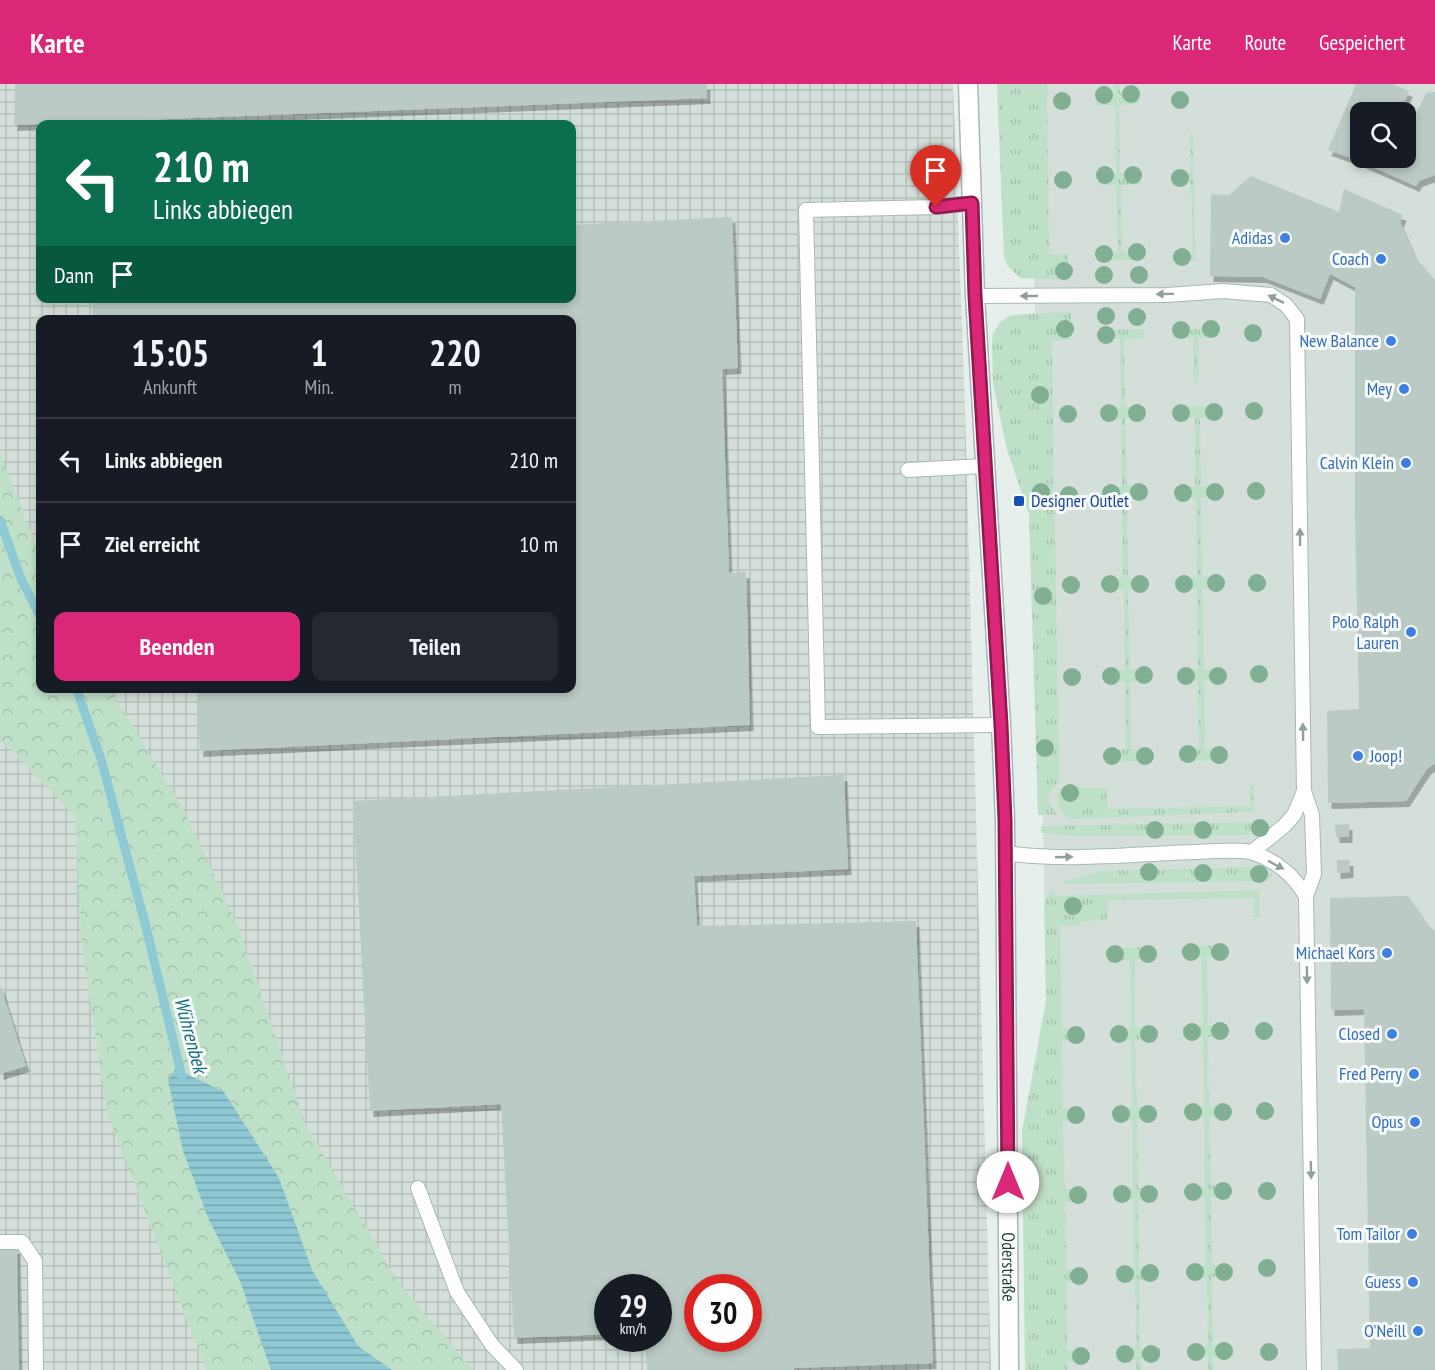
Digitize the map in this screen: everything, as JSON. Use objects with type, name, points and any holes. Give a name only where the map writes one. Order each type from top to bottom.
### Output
[{"type":"street","name":"Oderstraße","points":[[968,84],[975,296],[1001,725],[1005,853],[1009,1370]]},
{"type":"lane","points":[[972,203],[936,207],[806,210],[818,727],[1001,725]]},
{"type":"lane","points":[[975,296],[1167,294],[1224,291],[1271,295],[1287,304],[1297,319],[1304,791],[1312,815],[1314,874],[1306,896],[1314,1370]]},
{"type":"lane","points":[[908,470],[984,466]]},
{"type":"lane","points":[[1252,852],[1294,815],[1304,791]]},
{"type":"lane","points":[[1005,853],[1039,858],[1140,853],[1252,852],[1284,868],[1295,879],[1306,896]]},
{"type":"lane","points":[[418,1188],[457,1292],[492,1345],[516,1370]]},
{"type":"lane","points":[[0,1242],[22,1242],[35,1261],[36,1370]]},
{"type":"shaded area","points":[[0,84],[953,84],[965,408],[991,1370],[0,1370]]},
{"type":"shaded area","points":[[1031,84],[1435,84],[1435,1370],[1052,1370]]},
{"type":"green space","points":[[997,84],[1047,84],[1049,254],[1068,254],[1068,280],[1020,278],[1007,265],[1004,257]]},
{"type":"green space","points":[[1115,84],[1119,84],[1120,93],[1139,93],[1139,104],[1119,105],[1120,173],[1141,173],[1141,184],[1121,185],[1122,252],[1141,253],[1142,260],[1098,261],[1098,253],[1118,252],[1116,185],[1098,185],[1097,173],[1116,173],[1115,105],[1096,105],[1096,93],[1114,93]]},
{"type":"green space","points":[[1193,133],[1195,261],[1173,261],[1173,252],[1193,252],[1191,184],[1171,184],[1172,173],[1191,172],[1190,134]]},
{"type":"green space","points":[[1071,312],[1071,340],[1052,340],[1059,780],[1047,798],[1057,815],[1038,815],[1029,514],[1007,450],[993,384],[992,343],[993,334],[1000,322],[1009,316]]},
{"type":"green space","points":[[1144,329],[1144,338],[1124,339],[1125,407],[1145,407],[1145,418],[1125,419],[1127,486],[1147,487],[1146,498],[1127,499],[1128,578],[1148,578],[1148,590],[1128,590],[1130,669],[1149,670],[1149,681],[1130,682],[1131,749],[1150,749],[1151,761],[1107,762],[1107,750],[1126,749],[1125,682],[1106,681],[1106,670],[1125,670],[1124,590],[1104,590],[1104,579],[1123,578],[1122,499],[1103,499],[1103,487],[1122,487],[1121,419],[1102,419],[1102,407],[1121,407],[1120,339],[1101,339],[1100,330]]},
{"type":"green space","points":[[1173,329],[1218,329],[1218,337],[1198,338],[1199,383],[1194,383],[1193,338],[1174,338]]},
{"type":"green space","points":[[1175,406],[1219,406],[1219,417],[1200,418],[1201,486],[1220,486],[1220,497],[1201,498],[1202,577],[1222,577],[1222,589],[1202,589],[1204,669],[1223,669],[1223,680],[1204,681],[1205,748],[1224,749],[1225,760],[1180,761],[1180,749],[1199,749],[1198,681],[1179,681],[1179,669],[1198,669],[1197,589],[1178,589],[1177,578],[1197,577],[1196,498],[1176,498],[1176,487],[1195,486],[1195,418],[1175,418]]},
{"type":"green space","points":[[0,452],[36,546],[36,693],[112,693],[183,809],[238,926],[306,1125],[398,1282],[473,1370],[206,1370],[107,1113],[81,939],[75,816],[4,743],[0,743]]},
{"type":"green space","points":[[1250,785],[1253,785],[1254,812],[1068,819],[1061,811],[1057,797],[1057,793],[1065,787],[1107,788],[1107,809],[1250,806]]},
{"type":"green space","points":[[1265,822],[1272,829],[1250,835],[1078,836],[1041,833],[1041,826]]},
{"type":"green space","points":[[1254,867],[1273,875],[1268,881],[1062,884],[1102,871]]},
{"type":"green space","points":[[1259,890],[1260,917],[1254,917],[1254,898],[1108,900],[1108,919],[1082,922],[1079,926],[1060,926],[1062,1029],[1081,1029],[1081,1040],[1062,1041],[1063,1109],[1083,1109],[1083,1121],[1063,1121],[1065,1189],[1084,1189],[1084,1201],[1065,1202],[1066,1270],[1085,1270],[1086,1281],[1066,1282],[1067,1350],[1087,1350],[1087,1361],[1068,1362],[1068,1370],[1025,1370],[1022,1132],[1046,1000],[1044,902],[1051,891],[1056,896]]},
{"type":"green space","points":[[1226,945],[1227,957],[1207,958],[1208,1025],[1228,1025],[1228,1037],[1208,1037],[1209,1105],[1229,1105],[1229,1117],[1209,1118],[1211,1185],[1230,1185],[1230,1197],[1211,1198],[1212,1265],[1231,1265],[1231,1277],[1212,1277],[1213,1345],[1232,1345],[1233,1357],[1213,1357],[1213,1370],[1208,1370],[1208,1357],[1188,1358],[1188,1346],[1208,1346],[1207,1278],[1187,1277],[1187,1266],[1206,1265],[1205,1197],[1186,1197],[1186,1186],[1205,1186],[1204,1118],[1185,1117],[1184,1106],[1204,1105],[1203,1037],[1183,1037],[1183,1026],[1203,1025],[1202,957],[1182,957],[1182,946]]},
{"type":"green space","points":[[1154,947],[1154,959],[1135,959],[1135,1027],[1155,1027],[1155,1039],[1135,1040],[1137,1107],[1156,1108],[1157,1119],[1137,1119],[1138,1188],[1157,1188],[1158,1199],[1138,1200],[1139,1268],[1159,1268],[1159,1279],[1139,1280],[1140,1348],[1160,1348],[1160,1359],[1141,1359],[1141,1370],[1136,1370],[1136,1360],[1116,1360],[1117,1348],[1136,1347],[1135,1280],[1116,1280],[1115,1268],[1134,1268],[1134,1200],[1114,1200],[1114,1188],[1133,1188],[1132,1120],[1113,1120],[1113,1108],[1132,1107],[1131,1040],[1112,1040],[1112,1028],[1131,1028],[1130,960],[1111,960],[1111,948]]},
{"type":"water","points":[[178,1065],[187,1074],[224,1092],[279,1178],[312,1270],[358,1346],[392,1370],[271,1370],[240,1281],[209,1220],[183,1151],[168,1080]]},
{"type":"building","points":[[15,84],[707,84],[707,98],[142,120],[36,120],[36,124],[14,125]]},
{"type":"building","points":[[1356,84],[1393,84],[1409,91],[1405,102],[1350,102],[1350,158],[1328,150]]},
{"type":"building","points":[[1435,92],[1435,175],[1419,181],[1416,186],[1375,168],[1416,168],[1416,114],[1426,93]]},
{"type":"building","points":[[1251,176],[1339,212],[1344,189],[1403,215],[1400,222],[1415,257],[1435,280],[1435,763],[1427,769],[1406,801],[1328,803],[1327,711],[1359,709],[1355,513],[1355,287],[1330,274],[1320,299],[1263,277],[1210,276],[1211,194],[1229,195]]},
{"type":"building","points":[[732,217],[738,368],[722,369],[729,573],[746,572],[750,725],[200,751],[197,693],[576,693],[576,315],[93,315],[92,303],[576,303],[576,225]]},
{"type":"building","points":[[844,775],[848,869],[694,876],[697,926],[916,921],[933,1363],[794,1368],[794,1370],[647,1370],[646,1352],[672,1352],[672,1274],[594,1274],[594,1335],[514,1338],[501,1104],[370,1111],[353,801]]},
{"type":"building","points":[[1349,824],[1349,837],[1336,837],[1335,825]]},
{"type":"building","points":[[1337,860],[1350,860],[1350,872],[1337,873]]},
{"type":"building","points":[[1408,896],[1435,931],[1435,1370],[1338,1370],[1337,1349],[1370,1348],[1364,1012],[1363,1009],[1331,1010],[1330,898]]},
{"type":"building","points":[[0,984],[26,1066],[0,1074]]},
{"type":"building","points":[[0,1248],[17,1248],[19,1370],[0,1370]]},
{"type":"waterway","name":"Wührenbek","points":[[0,520],[21,579],[36,608]]},
{"type":"waterway","name":"Wührenbek","points":[[78,693],[101,759],[146,927],[182,1077]]},
{"type":"place","name":"Adidas","points":[[1285,238]]},
{"type":"place","name":"Coach","points":[[1381,259]]},
{"type":"place","name":"New Balance","points":[[1391,341]]},
{"type":"place","name":"Mey","points":[[1404,389]]},
{"type":"place","name":"Calvin Klein","points":[[1406,463]]},
{"type":"place","name":"Designer Outlet","points":[[1019,501]]},
{"type":"place","name":"Polo Ralph Lauren","points":[[1411,632]]},
{"type":"place","name":"Joop!","points":[[1358,756]]},
{"type":"place","name":"Michael Kors","points":[[1387,953]]},
{"type":"place","name":"Closed","points":[[1392,1034]]},
{"type":"place","name":"Fred Perry","points":[[1414,1074]]},
{"type":"place","name":"Opus","points":[[1415,1122]]},
{"type":"place","name":"Tom Tailor","points":[[1412,1234]]},
{"type":"place","name":"Guess","points":[[1413,1282]]},
{"type":"place","name":"O'Neill","points":[[1418,1331]]},
{"type":"route","points":[[936,207],[972,203],[986,506],[1005,820],[1008,1182]]}]
